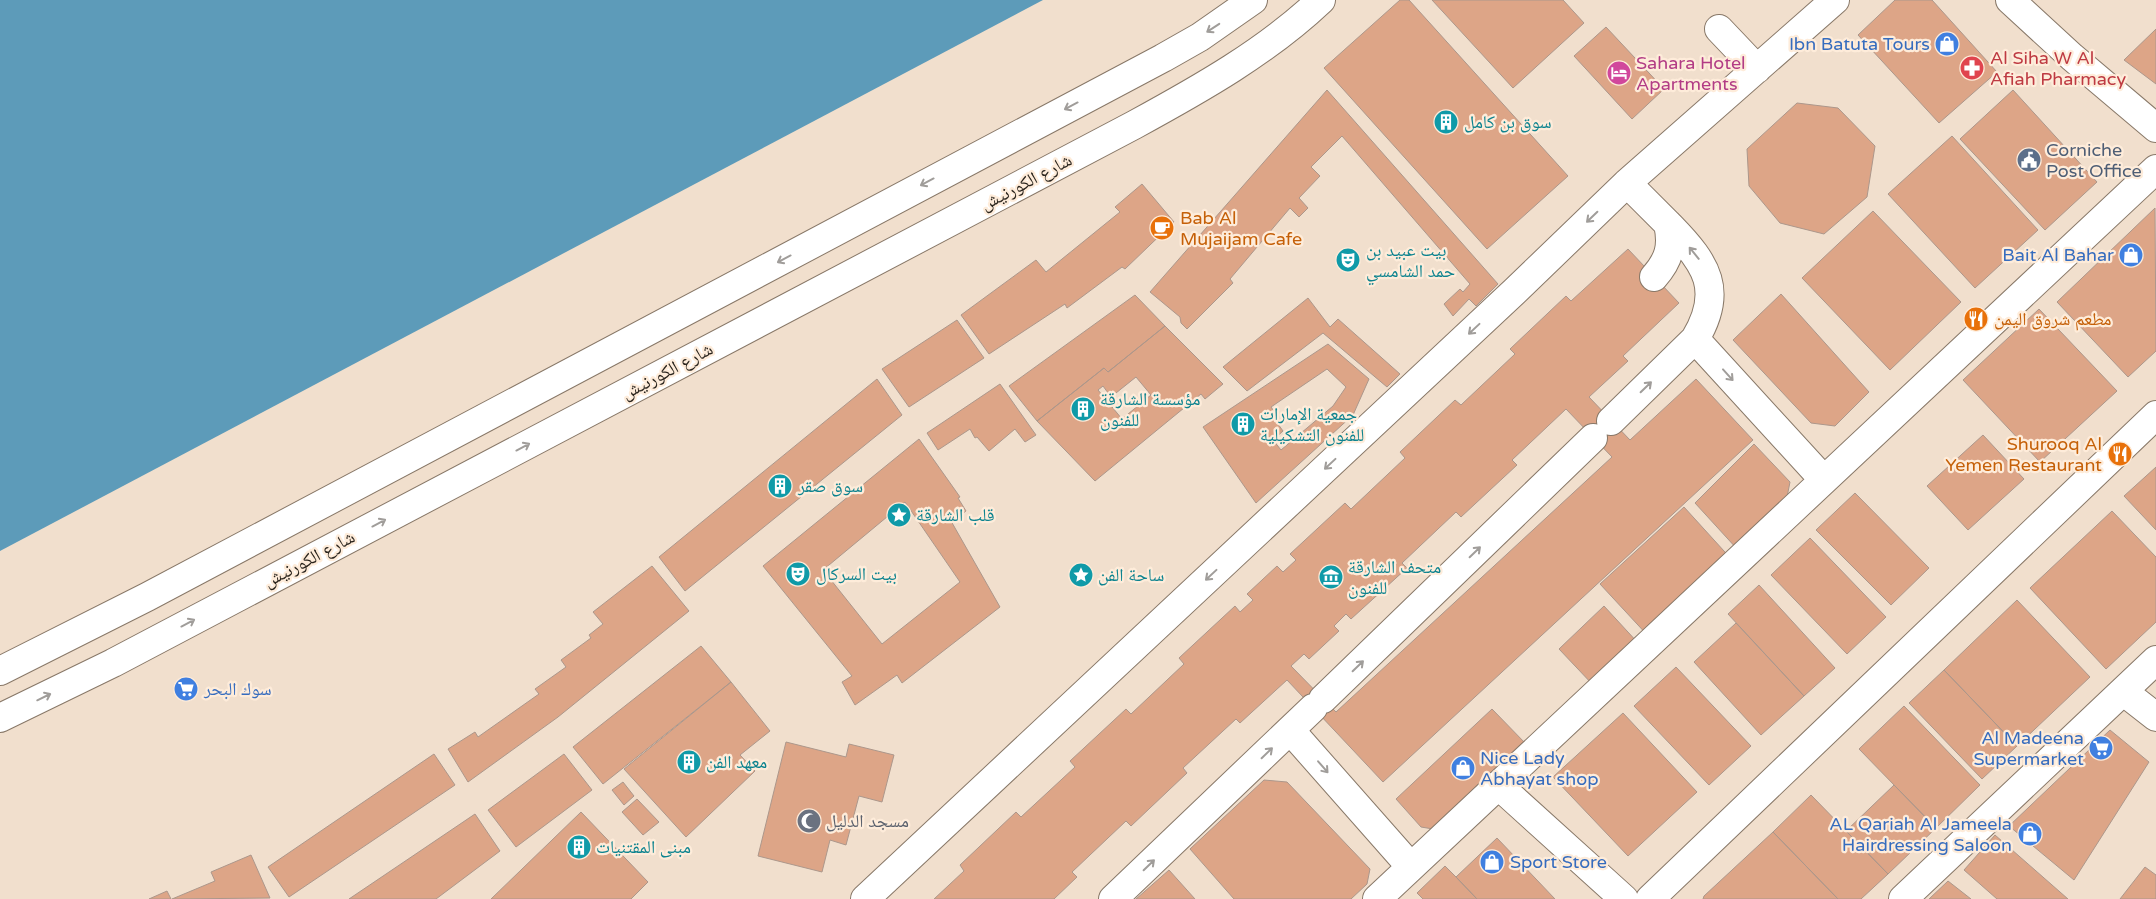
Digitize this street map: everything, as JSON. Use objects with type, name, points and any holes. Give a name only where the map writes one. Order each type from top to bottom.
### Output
[{"type":"street","points":[[0,671],[147,598],[1163,58],[1200,37],[1253,0]]},
{"type":"street","name":"شارع الكورنيش","points":[[0,718],[122,658],[1142,121],[1187,96],[1269,43],[1320,0]]},
{"type":"street","points":[[865,899],[1515,291],[1627,183],[1836,0]]},
{"type":"street","points":[[2010,0],[2072,58],[2156,128]]},
{"type":"street","points":[[1720,29],[1757,69]]},
{"type":"street","points":[[1377,899],[2156,169]]},
{"type":"street","points":[[1113,899],[1291,731],[1695,339],[1709,310],[1711,294],[1708,274],[1698,257],[1627,183]]},
{"type":"street","points":[[1654,277],[1668,258],[1670,248],[1668,224]]},
{"type":"street","points":[[1695,339],[1824,480]]},
{"type":"street","points":[[1650,899],[2156,415]]},
{"type":"street","points":[[1903,899],[2156,660]]},
{"type":"street","points":[[2124,692],[2156,717]]},
{"type":"street","points":[[1291,731],[1411,867]]},
{"type":"street","points":[[1498,785],[1624,899]]},
{"type":"water","points":[[0,0],[1043,0],[0,551]]},
{"type":"building","name":"سوق بن كامل","points":[[1400,0],[1409,0],[1568,176],[1487,249],[1324,68]]},
{"type":"building","points":[[1432,0],[1563,0],[1584,23],[1513,88]]},
{"type":"building","points":[[1895,0],[1932,0],[1997,72],[1939,123],[1858,35]]},
{"type":"building","name":"Sahara Hotel Apartments","points":[[1606,27],[1664,89],[1632,119],[1574,56]]},
{"type":"building","points":[[2156,29],[2156,84],[2124,60]]},
{"type":"building","points":[[1327,90],[1498,284],[1476,306],[1469,299],[1453,316],[1444,304],[1460,289],[1463,292],[1470,284],[1342,136],[1311,167],[1320,176],[1299,198],[1308,208],[1299,217],[1290,208],[1230,279],[1233,283],[1187,329],[1181,323],[1180,317],[1150,292]]},
{"type":"building","name":"Corniche Post Office","points":[[2013,90],[2097,182],[2045,230],[1960,139]]},
{"type":"building","points":[[1797,103],[1838,108],[1875,146],[1867,197],[1824,234],[1780,223],[1749,186],[1747,149]]},
{"type":"building","points":[[1952,136],[2038,230],[1975,288],[1888,194]]},
{"type":"building","points":[[1142,184],[1174,222],[1125,269],[1122,267],[1067,308],[1065,304],[989,354],[961,315],[1036,260],[1046,272],[1120,212],[1115,207]]},
{"type":"building","name":"Bait Al Bahar","points":[[2155,208],[2156,351],[2128,377],[2057,302]]},
{"type":"building","points":[[1873,211],[1961,302],[1890,370],[1802,278]]},
{"type":"building","name":"متحف الشارقة للفنون","points":[[1628,249],[1679,303],[1623,356],[1628,361],[1589,397],[1630,440],[1696,379],[1753,440],[1383,782],[1287,680],[1240,723],[1236,719],[1183,768],[1187,773],[1131,826],[1126,821],[1072,872],[1077,877],[1054,899],[934,899],[964,871],[960,865],[1016,812],[1021,817],[1075,767],[1070,761],[1126,709],[1131,714],[1184,664],[1179,658],[1235,606],[1240,612],[1253,600],[1247,594],[1277,566],[1283,572],[1296,560],[1290,554],[1345,503],[1351,509],[1405,458],[1400,452],[1455,400],[1461,405],[1515,354],[1510,349],[1566,296],[1571,301]],"holes":[[[1566,409],[1612,457],[1336,712],[1291,666],[1304,654],[1309,659],[1339,631],[1334,626],[1346,614],[1351,619],[1407,568],[1402,563],[1456,512],[1461,517],[1517,465],[1512,460]]]},
{"type":"building","points":[[1781,294],[1869,392],[1835,426],[1811,423],[1733,340]]},
{"type":"building","points":[[1135,295],[1165,326],[1108,372],[1104,368],[1037,421],[1009,386]]},
{"type":"building","points":[[1308,298],[1330,327],[1338,319],[1400,374],[1387,387],[1323,333],[1247,391],[1223,367]]},
{"type":"building","points":[[2039,309],[2117,391],[2040,462],[1963,380]]},
{"type":"building","points":[[957,320],[984,358],[909,407],[882,369]]},
{"type":"building","name":"مؤسسة الشارقة للفنون","points":[[1165,326],[1223,384],[1205,399],[1201,394],[1095,481],[1037,421],[1104,368],[1108,372]],"holes":[[[1136,377],[1151,395],[1122,419],[1098,390],[1103,386],[1111,397]]]},
{"type":"building","name":"جمعية الإمارات للفنون التشكيلية","points":[[1328,344],[1369,379],[1353,415],[1256,503],[1203,427]],"holes":[[[1327,369],[1346,387],[1333,406],[1281,450],[1273,440],[1283,431],[1275,420],[1278,417],[1271,407]]]},
{"type":"building","name":"سوق صقر","points":[[877,379],[902,415],[685,591],[659,557]]},
{"type":"building","points":[[1000,384],[1036,435],[1025,442],[1015,429],[989,451],[977,437],[975,438],[970,429],[938,450],[927,433]]},
{"type":"building","points":[[1983,435],[2024,479],[1968,530],[1927,486]]},
{"type":"building","name":"بيت السركال","points":[[919,439],[960,497],[958,498],[966,511],[951,521],[1000,607],[902,683],[897,675],[855,705],[842,682],[852,676],[763,566]],"holes":[[[905,502],[960,582],[882,644],[823,570]]]},
{"type":"building","points":[[1754,444],[1790,482],[1786,502],[1738,550],[1695,503]]},
{"type":"building","points":[[2156,467],[2156,530],[2124,496]]},
{"type":"building","points":[[1855,493],[1929,568],[1891,605],[1816,530]]},
{"type":"building","points":[[1684,507],[1734,562],[1650,638],[1600,584]]},
{"type":"building","points":[[2112,511],[2156,557],[2156,622],[2106,669],[2030,588]]},
{"type":"building","points":[[1810,538],[1886,617],[1847,654],[1771,575]]},
{"type":"building","points":[[652,566],[689,611],[558,717],[468,782],[448,749],[475,732],[478,737],[539,694],[535,689],[566,667],[561,660],[591,638],[589,635],[603,624],[593,612]]},
{"type":"building","points":[[1759,585],[1835,668],[1804,696],[1728,614]]},
{"type":"building","points":[[2017,600],[2090,677],[2017,746],[1944,670]]},
{"type":"building","points":[[1604,606],[1639,644],[1594,686],[1559,649]]},
{"type":"building","points":[[1736,623],[1804,696],[1761,735],[1694,662]]},
{"type":"building","points":[[701,646],[731,682],[603,784],[573,747]]},
{"type":"building","points":[[1676,667],[1751,746],[1709,785],[1634,706]]},
{"type":"building","points":[[1944,670],[2017,746],[1982,779],[1909,703]]},
{"type":"building","name":"معهد الفن","points":[[731,682],[770,731],[740,755],[755,771],[686,837],[624,769]]},
{"type":"building","points":[[1904,706],[1980,785],[1936,828],[1859,749]]},
{"type":"building","points":[[1492,709],[1526,744],[1433,829],[1421,827],[1396,799]]},
{"type":"building","points":[[1623,713],[1697,792],[1628,856],[1553,777]]},
{"type":"building","points":[[2110,730],[2149,762],[2074,880],[2009,826]]},
{"type":"building","name":"مسجد الدليل","points":[[786,742],[846,757],[849,744],[894,755],[882,802],[859,796],[846,845],[830,840],[822,872],[758,856]]},
{"type":"building","points":[[434,754],[455,785],[289,897],[268,867]]},
{"type":"building","points":[[564,754],[592,790],[516,847],[488,810]]},
{"type":"building","points":[[1264,780],[1287,782],[1370,869],[1367,884],[1351,899],[1234,899],[1190,849]]},
{"type":"building","points":[[623,782],[634,796],[624,805],[612,790]]},
{"type":"building","points":[[1894,785],[1936,828],[1888,874],[1846,831]]},
{"type":"building","points":[[1811,795],[1888,874],[1861,899],[1838,899],[1773,832]]},
{"type":"building","points":[[637,799],[659,822],[643,835],[622,812]]},
{"type":"building","name":"مبنى المقتنيات","points":[[581,812],[648,882],[631,899],[491,899]]},
{"type":"building","points":[[475,814],[500,851],[436,899],[349,899]]},
{"type":"building","points":[[1773,832],[1838,899],[1703,899],[1704,896]]},
{"type":"building","points":[[1995,835],[2068,899],[1997,899],[1964,870]]},
{"type":"building","points":[[1497,838],[1555,899],[1477,899],[1456,877]]},
{"type":"building","points":[[251,855],[270,898],[172,899],[215,881],[211,872]]},
{"type":"building","points":[[1445,866],[1477,899],[1423,899],[1417,893]]},
{"type":"building","points":[[2145,867],[2156,875],[2156,899],[2120,899]]},
{"type":"building","points":[[1169,870],[1195,899],[1136,899]]},
{"type":"building","points":[[1948,881],[1971,899],[1929,899]]},
{"type":"building","points":[[167,891],[171,899],[149,899]]},
{"type":"place","name":"Ibn Batuta Tours","points":[[1947,44]]},
{"type":"place","name":"Al Siha W Al Afiah Pharmacy","points":[[1972,68]]},
{"type":"place","name":"Sahara Hotel Apartments","points":[[1619,73]]},
{"type":"place","name":"سوق بن كامل","points":[[1446,122]]},
{"type":"place","name":"Corniche Post Office","points":[[2029,160]]},
{"type":"place","name":"Bab Al Mujaijam Cafe","points":[[1162,228]]},
{"type":"place","name":"Bait Al Bahar","points":[[2131,255]]},
{"type":"place","name":"بيت عبيد بن حمد الشامسي","points":[[1348,260]]},
{"type":"place","name":"مطعم شروق اليمن","points":[[1976,319]]},
{"type":"place","name":"مؤسسة الشارقة للفنون","points":[[1083,409]]},
{"type":"place","name":"جمعية الإمارات للفنون التشكيلية","points":[[1243,424]]},
{"type":"place","name":"Shurooq Al Yemen Restaurant","points":[[2120,454]]},
{"type":"place","name":"سوق صقر","points":[[780,486]]},
{"type":"place","name":"قلب الشارقة","points":[[899,515]]},
{"type":"place","name":"بيت السركال","points":[[798,574]]},
{"type":"place","name":"ساحة الفن","points":[[1081,575]]},
{"type":"place","name":"متحف الشارقة للفنون","points":[[1331,577]]},
{"type":"place","name":"سوك البحر","points":[[186,689]]},
{"type":"place","name":"Al Madeena Supermarket","points":[[2101,748]]},
{"type":"place","name":"معهد الفن","points":[[689,762]]},
{"type":"place","name":"Nice Lady Abhayat shop","points":[[1463,768]]},
{"type":"place","name":"مسجد الدليل","points":[[809,821]]},
{"type":"place","name":"AL Qariah Al Jameela Hairdressing Saloon","points":[[2030,834]]},
{"type":"place","name":"مبنى المقتنيات","points":[[579,847]]},
{"type":"place","name":"Sport Store","points":[[1492,862]]}]
